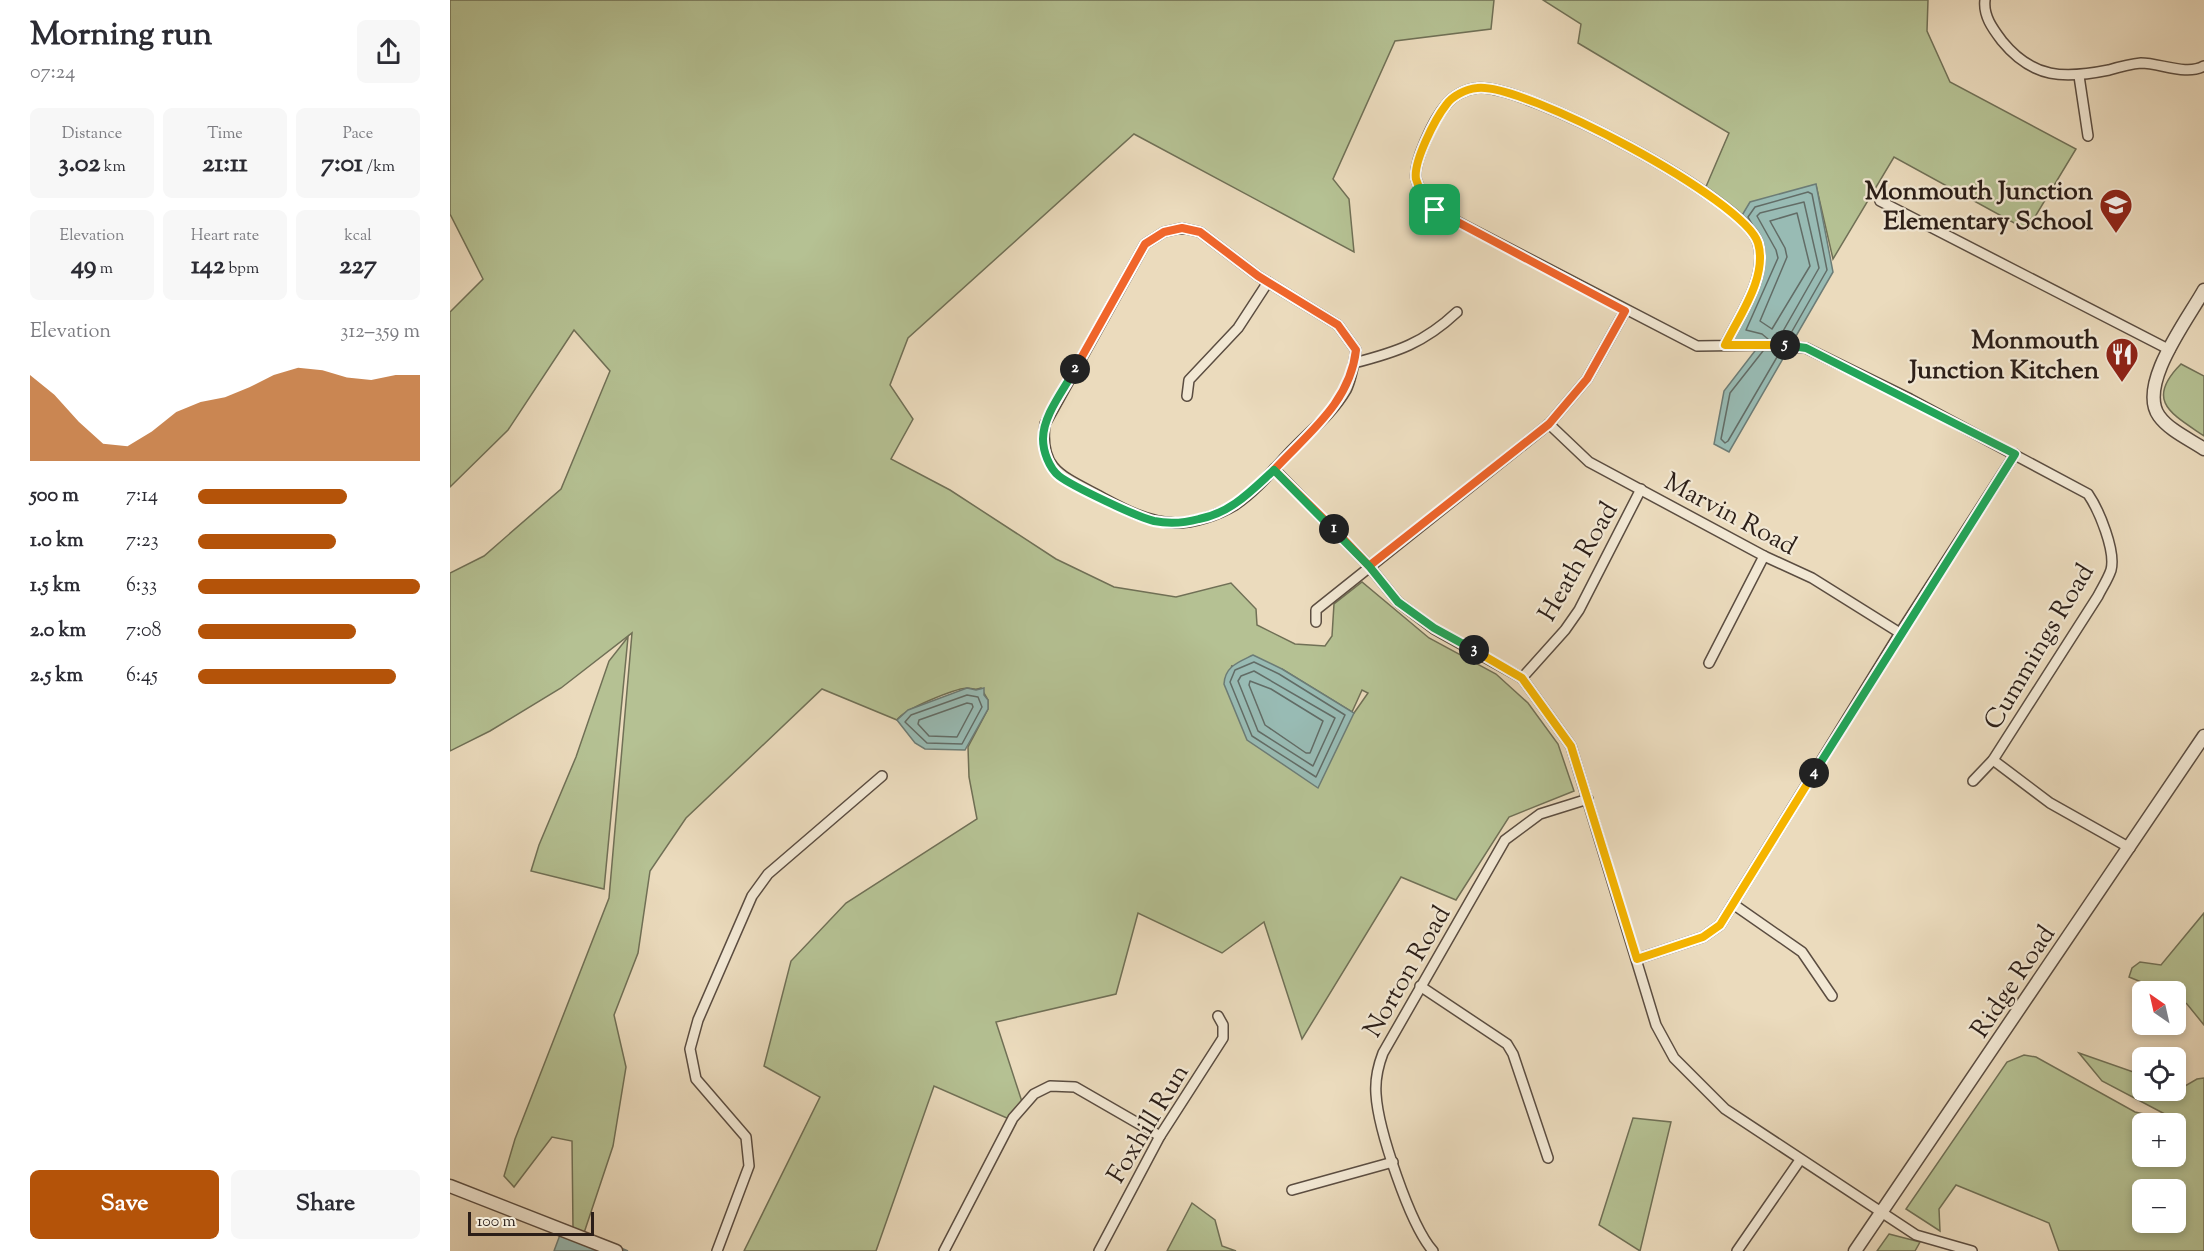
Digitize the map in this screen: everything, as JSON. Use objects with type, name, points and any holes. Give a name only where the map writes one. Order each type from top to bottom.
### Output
[{"type":"street","points":[[1985,0],[1988,20],[2019,60],[2046,73],[2079,76],[2140,63],[2187,69],[2204,66]]},
{"type":"street","points":[[2079,76],[2088,136]]},
{"type":"street","name":"Cummings Road","points":[[1725,345],[1758,275],[1761,259],[1758,242],[1748,226],[1687,180],[1625,144],[1555,111],[1497,89],[1477,88],[1458,93],[1446,104],[1416,162],[1416,179],[1424,198],[1435,210],[1625,311],[1697,346],[1806,348],[2015,454],[2088,494],[2097,508],[2103,525],[2111,569],[2098,596],[1993,760],[1973,781]]},
{"type":"street","points":[[1880,201],[2170,350]]},
{"type":"street","points":[[1182,228],[1200,232],[1268,282],[1338,325],[1356,350],[1347,388],[1330,412],[1274,470],[1238,503],[1221,513],[1177,523],[1154,521],[1136,515],[1058,475],[1046,457],[1043,440],[1045,424],[1145,244],[1164,232],[1182,228]]},
{"type":"street","points":[[1187,396],[1189,380],[1238,328],[1268,282]]},
{"type":"street","points":[[2204,290],[2152,387],[2154,406],[2165,423],[2204,449]]},
{"type":"street","points":[[1316,622],[1316,610],[1549,424],[1587,379],[1625,311]]},
{"type":"street","points":[[1354,363],[1394,353],[1423,340],[1457,312]]},
{"type":"street","name":"Marvin Road","points":[[1549,424],[1589,462],[1764,556],[1812,578],[1900,633]]},
{"type":"street","points":[[1637,959],[1703,937],[1720,925],[1900,633],[2015,454]]},
{"type":"street","points":[[1274,470],[1369,566],[1398,602],[1434,628],[1522,678],[1571,746],[1656,1025],[1674,1058],[1725,1109],[1881,1214],[1916,1234],[1972,1251]]},
{"type":"street","name":"Heath Road","points":[[1522,678],[1565,630],[1579,610],[1641,489]]},
{"type":"street","points":[[1709,663],[1764,556]]},
{"type":"street","name":"Ridge Road","points":[[1854,1251],[2204,736]]},
{"type":"street","points":[[1993,760],[2050,803],[2130,848]]},
{"type":"street","points":[[717,1251],[749,1166],[746,1137],[736,1122],[696,1079],[690,1049],[698,1020],[752,896],[768,874],[882,776]]},
{"type":"street","name":"Norton Road","points":[[1433,1251],[1413,1218],[1393,1161],[1377,1103],[1377,1072],[1387,1043],[1505,840],[1540,813],[1588,799]]},
{"type":"street","points":[[1733,904],[1802,952],[1832,996]]},
{"type":"street","points":[[1420,986],[1507,1044],[1513,1054],[1548,1158]]},
{"type":"street","name":"Foxhill Run","points":[[1099,1251],[1160,1136],[1224,1038],[1223,1025],[1218,1016]]},
{"type":"street","points":[[944,1251],[1013,1118],[1034,1094],[1050,1086],[1075,1087],[1160,1136]]},
{"type":"street","points":[[1737,1251],[1800,1160]]},
{"type":"street","points":[[1292,1190],[1393,1161]]},
{"type":"street","points":[[450,1186],[616,1251]]},
{"type":"green space","points":[[450,0],[1494,0],[1491,29],[1395,41],[1333,179],[1349,199],[1354,252],[1134,134],[908,338],[890,385],[913,419],[891,459],[950,490],[1056,559],[1114,587],[1176,597],[1231,583],[1256,609],[1257,625],[1295,644],[1325,646],[1332,636],[1334,604],[1362,582],[1429,638],[1496,674],[1528,703],[1558,744],[1574,791],[1509,817],[1456,900],[1401,877],[1302,1039],[1264,922],[1222,953],[1138,913],[1116,994],[996,1022],[1024,1108],[1016,1122],[934,1086],[876,1251],[744,1251],[820,1097],[764,1066],[791,961],[846,903],[977,819],[969,777],[968,747],[988,709],[988,700],[981,688],[961,689],[941,696],[909,710],[897,720],[822,689],[686,818],[650,871],[638,953],[614,1015],[626,1067],[613,1146],[584,1233],[573,1228],[572,1141],[552,1137],[514,1187],[504,1176],[515,1139],[609,898],[632,633],[561,688],[490,731],[450,751],[450,573],[484,556],[561,489],[610,371],[574,330],[508,430],[450,487],[450,312],[483,279],[450,214]],"holes":[[[1231,666],[1282,669],[1352,712],[1362,690],[1368,693],[1354,713]]]},
{"type":"green space","points":[[1543,0],[1928,0],[1927,31],[1950,82],[2076,149],[2027,230],[1894,157],[1833,259],[1816,185],[1741,217],[1705,189],[1729,133],[1578,43],[1581,24]]},
{"type":"green space","points":[[2181,364],[2204,376],[2204,436],[2173,413],[2164,397],[2164,388]]},
{"type":"green space","points":[[628,637],[604,889],[531,871],[539,845],[576,757],[609,661]]},
{"type":"green space","points":[[2204,913],[2204,1025],[2186,1003],[2186,981],[2139,981],[2129,977],[2132,968],[2140,962],[2161,965]]},
{"type":"green space","points":[[2079,1053],[2132,1072],[2132,1097],[2102,1081]]},
{"type":"green space","points":[[2024,1055],[2036,1057],[2140,1113],[2132,1113],[2132,1167],[2186,1167],[2186,1113],[2163,1113],[2140,1101],[2186,1101],[2186,1085],[2204,1078],[2204,1251],[2059,1251],[2049,1223],[1956,1185],[1939,1209],[1940,1231],[1906,1209],[2007,1062]]},
{"type":"green space","points":[[1633,1118],[1671,1122],[1640,1251],[1599,1225]]},
{"type":"green space","points":[[1192,1203],[1215,1220],[1222,1246],[1236,1251],[1167,1251]]},
{"type":"green space","points":[[1889,1234],[1920,1242],[1915,1251],[1877,1251]]},
{"type":"water","points":[[1816,184],[1833,272],[1729,452],[1714,444],[1724,391],[1758,347],[1723,347],[1764,257],[1741,217],[1750,202]]},
{"type":"water","points":[[1253,655],[1282,669],[1354,713],[1318,788],[1247,740],[1224,684],[1230,669]]},
{"type":"water","points":[[967,688],[976,690],[984,688],[988,709],[965,750],[925,749],[915,743],[897,720],[908,710]]},
{"type":"water","points":[[564,1224],[628,1251],[554,1251]]},
{"type":"place","name":"Monmouth Junction Elementary School","points":[[2116,234]]},
{"type":"place","name":"Monmouth Junction Kitchen","points":[[2122,383]]},
{"type":"route","points":[[1435,210],[1424,198],[1416,179],[1416,162],[1446,104],[1458,93],[1477,88],[1497,89],[1555,111],[1625,144],[1687,180],[1748,226],[1758,242],[1761,259],[1758,275],[1725,345],[1790,345],[1806,348],[2015,454],[1900,633],[1720,925],[1703,937],[1637,959],[1571,746],[1522,678],[1434,628],[1398,602],[1369,566],[1324,518],[1274,470],[1238,503],[1221,513],[1177,523],[1154,521],[1136,515],[1058,475],[1046,457],[1043,440],[1045,424],[1145,244],[1164,232],[1182,228],[1200,232],[1258,276],[1338,325],[1351,340],[1356,350],[1347,388],[1330,412],[1274,470],[1369,566],[1549,424],[1587,379],[1625,311],[1435,210]]}]
